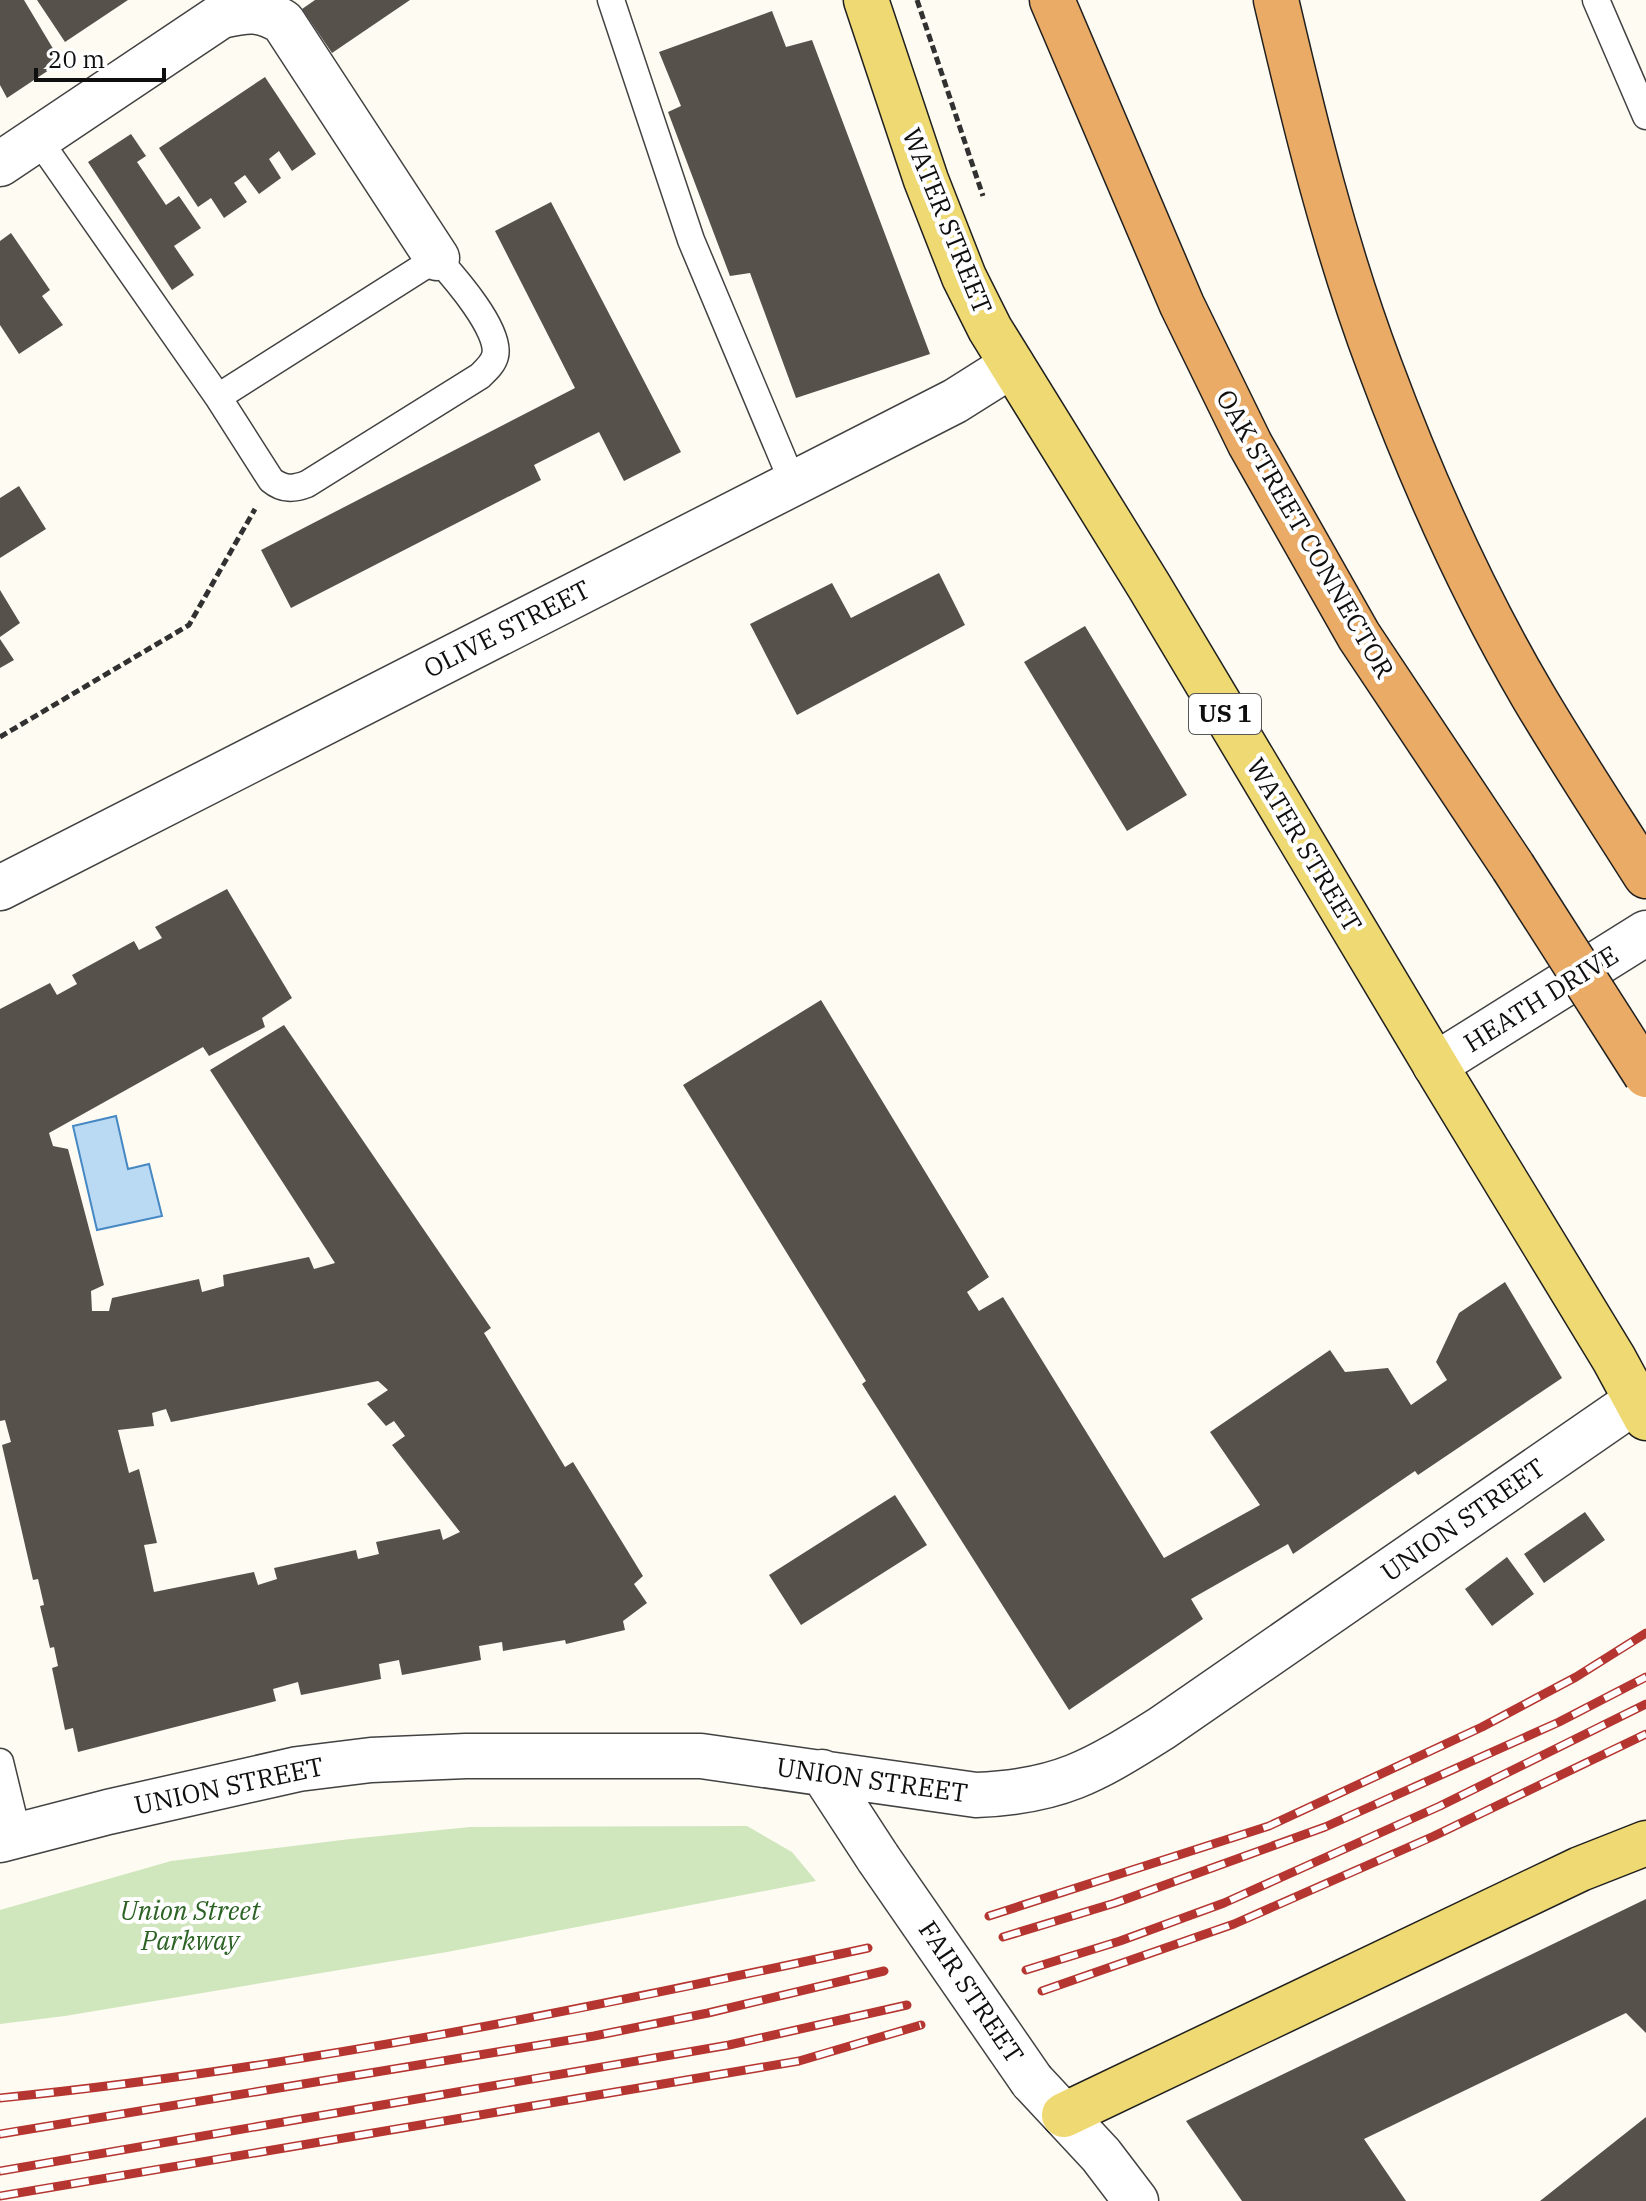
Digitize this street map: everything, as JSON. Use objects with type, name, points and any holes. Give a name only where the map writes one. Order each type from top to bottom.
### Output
[{"type":"highway","name":"OAK STREET CONNECTOR","points":[[1052,0],[1182,305],[1250,444],[1359,636],[1513,867],[1646,1075]]},
{"type":"highway","points":[[1276,0],[1310,144],[1340,248],[1374,352],[1408,438],[1497,630],[1533,695],[1646,876]]},
{"type":"main road","name":"WATER STREET","points":[[866,0],[926,180],[959,263],[990,329],[1149,586],[1614,1359],[1641,1409]]},
{"type":"main road","points":[[1064,2115],[1580,1869],[1646,1843]]},
{"type":"street","points":[[0,164],[216,8],[267,12],[283,22],[437,258]]},
{"type":"street","name":"OLIVE STREET","points":[[0,888],[955,401],[1012,365]]},
{"type":"street","name":"HEATH DRIVE","points":[[1435,1065],[1646,933]]},
{"type":"street","name":"UNION STREET","points":[[9,1838],[122,1808],[283,1772],[371,1760],[466,1756],[701,1756],[976,1795],[1032,1790],[1081,1776],[1105,1764],[1641,1409]]},
{"type":"street","name":"FAIR STREET","points":[[822,1772],[1032,2081],[1101,2155],[1136,2201]]},
{"type":"lane","points":[[611,0],[691,240],[793,483]]},
{"type":"lane","points":[[1596,0],[1646,116]]},
{"type":"lane","points":[[38,139],[218,397],[271,480],[282,487],[307,484],[480,376],[495,357],[496,347],[460,283],[437,258],[218,397]]},
{"type":"lane","points":[[0,1762],[9,1838]]},
{"type":"path","points":[[917,0],[986,206]]},
{"type":"path","points":[[0,737],[189,625],[271,480]]},
{"type":"green space","name":"Union Street Parkway","points":[[747,1826],[792,1852],[816,1881],[447,1952],[65,2016],[0,2024],[0,1910],[171,1861],[470,1827]]},
{"type":"water","points":[[116,1116],[128,1169],[149,1164],[162,1216],[97,1230],[73,1126]]},
{"type":"building","points":[[0,0],[24,0],[61,62],[7,98],[0,85]]},
{"type":"building","points":[[37,0],[128,0],[65,42]]},
{"type":"building","points":[[315,0],[410,0],[332,53],[302,9]]},
{"type":"building","points":[[772,11],[786,47],[812,40],[930,354],[796,398],[750,273],[730,276],[668,112],[681,106],[659,52]]},
{"type":"building","points":[[265,77],[316,154],[292,171],[279,151],[269,159],[281,178],[259,194],[245,175],[234,183],[247,202],[224,218],[211,198],[198,207],[159,148]]},
{"type":"building","points":[[131,134],[146,156],[137,162],[166,205],[179,196],[201,228],[174,246],[194,275],[172,290],[88,162]]},
{"type":"building","points":[[551,202],[681,452],[624,481],[599,432],[534,465],[541,480],[291,608],[261,550],[575,388],[495,231]]},
{"type":"building","points":[[11,233],[50,290],[42,296],[63,325],[19,354],[0,325],[0,241]]},
{"type":"building","points":[[19,486],[46,529],[0,558],[0,498]]},
{"type":"building","points":[[939,573],[965,625],[797,715],[750,624],[832,583],[851,618]]},
{"type":"building","points":[[0,590],[20,623],[0,637]]},
{"type":"building","points":[[1085,626],[1187,795],[1127,831],[1024,662]]},
{"type":"building","points":[[0,639],[14,660],[0,668]]},
{"type":"building","points":[[227,889],[292,998],[262,1018],[265,1027],[209,1056],[203,1047],[49,1133],[53,1146],[68,1149],[104,1285],[91,1291],[92,1311],[109,1311],[112,1298],[199,1279],[202,1292],[224,1286],[223,1275],[309,1257],[314,1269],[335,1263],[210,1070],[284,1025],[491,1328],[484,1333],[565,1467],[573,1462],[643,1576],[634,1584],[647,1603],[623,1621],[625,1630],[566,1644],[565,1640],[503,1651],[502,1642],[479,1646],[481,1660],[402,1675],[399,1660],[379,1664],[381,1679],[301,1695],[298,1682],[273,1689],[276,1701],[78,1752],[73,1728],[65,1730],[52,1668],[58,1666],[54,1647],[50,1648],[40,1606],[44,1605],[38,1579],[33,1580],[2,1445],[11,1442],[5,1420],[0,1421],[0,1009],[50,983],[57,995],[77,984],[72,975],[134,941],[139,950],[162,938],[155,927]],"holes":[[[378,1381],[388,1390],[367,1404],[386,1426],[394,1421],[405,1436],[392,1445],[460,1532],[443,1540],[440,1529],[376,1542],[379,1554],[358,1559],[356,1550],[274,1568],[277,1579],[258,1585],[254,1572],[154,1592],[144,1545],[157,1543],[139,1469],[129,1473],[118,1430],[154,1426],[152,1413],[166,1409],[171,1422]]]},
{"type":"building","points":[[821,1000],[989,1277],[967,1292],[979,1311],[1003,1297],[1164,1558],[1260,1505],[1210,1432],[1330,1350],[1345,1372],[1388,1368],[1411,1405],[1447,1380],[1436,1362],[1459,1313],[1505,1282],[1562,1378],[1418,1475],[1415,1471],[1293,1554],[1288,1544],[1191,1599],[1203,1619],[1069,1710],[862,1384],[866,1381],[683,1085]]},
{"type":"building","points":[[895,1495],[927,1545],[801,1625],[769,1575]]},
{"type":"building","points":[[1585,1512],[1605,1540],[1544,1583],[1524,1554]]},
{"type":"building","points":[[1507,1557],[1534,1594],[1492,1626],[1465,1589]]},
{"type":"building","points":[[1646,1899],[1646,2033],[1626,2013],[1364,2139],[1406,2201],[1242,2201],[1186,2121]]},
{"type":"building","points":[[1646,2117],[1646,2201],[1540,2201]]},
{"type":"railway","points":[[989,1916],[1269,1826],[1482,1727],[1576,1677],[1646,1633]]},
{"type":"railway","points":[[1003,1937],[1115,1903],[1325,1827],[1559,1722],[1646,1677]]},
{"type":"railway","points":[[1026,1970],[1120,1941],[1224,1903],[1440,1806],[1646,1704]]},
{"type":"railway","points":[[1042,1991],[1234,1924],[1434,1836],[1646,1734]]},
{"type":"railway","points":[[0,2098],[109,2086],[327,2054],[652,1994],[868,1948]]},
{"type":"railway","points":[[0,2134],[594,2036],[708,2013],[884,1971]]},
{"type":"railway","points":[[0,2171],[729,2045],[907,2005]]},
{"type":"railway","points":[[0,2196],[799,2061],[921,2025]]}]
